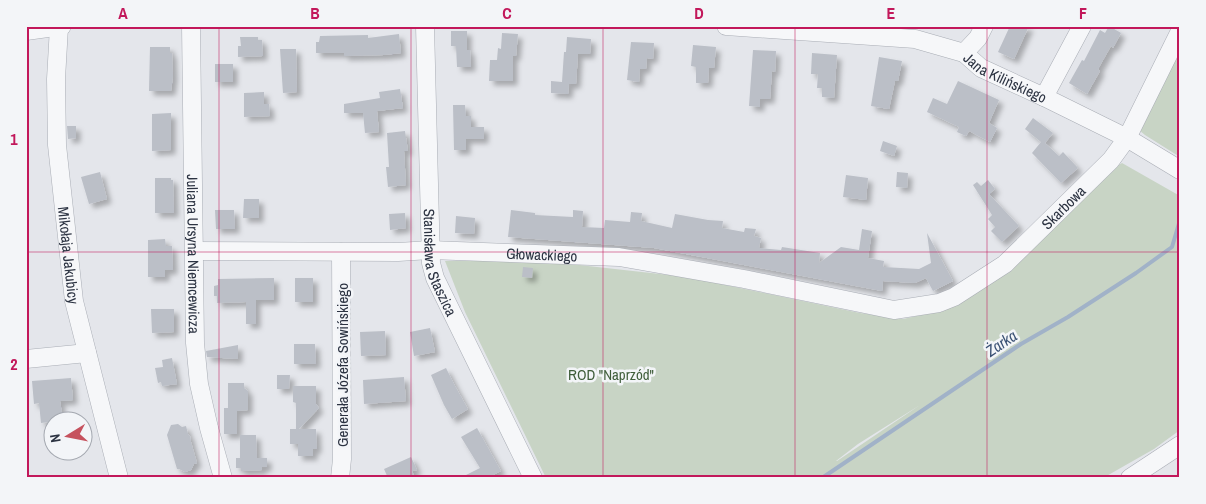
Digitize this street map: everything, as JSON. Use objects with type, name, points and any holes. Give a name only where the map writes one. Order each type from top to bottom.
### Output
[{"type":"street","points":[[26,31],[61,26]]},
{"type":"street","name":"Mikołaja Jakubicy","points":[[61,26],[56,79],[57,145],[74,301],[119,478]]},
{"type":"street","name":"Juliana Ursyna Niemcewicza","points":[[190,26],[195,343],[199,384],[223,478]]},
{"type":"street","name":"Stanisława Staszica","points":[[425,26],[431,263],[436,278],[533,478]]},
{"type":"street","name":"Jana Kilińskiego","points":[[726,26],[915,40],[964,53],[981,68],[1127,138],[1180,170]]},
{"type":"street","points":[[964,53],[978,38],[984,26]]},
{"type":"street","points":[[1044,97],[1082,26]]},
{"type":"street","name":"Skarbowa","points":[[884,308],[894,310],[939,303],[954,297],[1005,264],[1111,160],[1127,138],[1180,31]]},
{"type":"street","name":"Głowackiego","points":[[194,251],[341,252],[430,250],[620,257],[744,279],[884,308]]},
{"type":"street","name":"Generała Józefa Sowińskiego","points":[[340,478],[342,459],[341,252]]},
{"type":"street","points":[[26,359],[87,353]]},
{"type":"street","points":[[1130,478],[1180,445]]},
{"type":"green space","points":[[1180,46],[1180,157],[1139,130]]},
{"type":"green space","name":"ROD \"Naprzód\"","points":[[1122,163],[1180,196],[1180,430],[1154,449],[1103,478],[546,478],[465,312],[445,261],[508,260],[570,264],[687,277],[860,313],[903,319],[939,311],[1109,171]],"holes":[[[920,405],[837,461],[858,444]]]},
{"type":"building","points":[[1010,26],[1029,26],[1014,59],[998,52]]},
{"type":"building","points":[[1109,26],[1121,33],[1098,69],[1100,71],[1087,94],[1069,83],[1082,60],[1084,61],[1100,30],[1105,33]]},
{"type":"building","points":[[451,31],[467,31],[467,50],[470,50],[471,67],[457,67],[456,46],[451,46]]},
{"type":"building","points":[[502,33],[518,34],[516,56],[513,56],[513,81],[489,81],[490,60],[497,60],[498,48],[501,49]]},
{"type":"building","points":[[399,34],[401,53],[344,56],[344,53],[316,53],[316,42],[319,42],[320,36],[368,35],[368,38]]},
{"type":"building","points":[[240,37],[258,37],[258,40],[262,40],[263,56],[238,57],[238,46],[241,46]]},
{"type":"building","points":[[567,37],[591,39],[590,54],[578,54],[576,84],[569,84],[568,94],[551,93],[551,81],[562,82]]},
{"type":"building","points":[[631,42],[654,43],[653,59],[647,58],[646,69],[640,69],[639,82],[627,80]]},
{"type":"building","points":[[693,45],[716,47],[714,68],[709,68],[708,83],[696,83],[696,67],[691,66]]},
{"type":"building","points":[[150,47],[170,47],[173,76],[171,91],[149,91]]},
{"type":"building","points":[[280,49],[296,49],[297,92],[283,93]]},
{"type":"building","points":[[753,50],[776,51],[775,72],[772,71],[770,99],[760,99],[760,107],[749,106]]},
{"type":"building","points":[[812,53],[837,55],[834,98],[822,97],[822,88],[817,88],[818,74],[811,74]]},
{"type":"building","points":[[879,57],[902,61],[898,81],[895,81],[889,109],[871,106]]},
{"type":"building","points":[[215,64],[233,64],[233,82],[215,82]]},
{"type":"building","points":[[958,81],[999,100],[989,123],[997,128],[990,142],[969,131],[966,136],[957,132],[959,127],[927,112],[933,98],[947,104]]},
{"type":"building","points":[[400,89],[403,108],[377,111],[379,132],[365,133],[363,113],[344,113],[344,104],[380,98],[379,92]]},
{"type":"building","points":[[264,92],[264,104],[269,104],[270,116],[244,117],[244,93]]},
{"type":"building","points":[[453,105],[465,105],[466,116],[471,116],[471,127],[484,127],[484,139],[466,139],[466,150],[454,150]]},
{"type":"building","points":[[171,113],[171,150],[152,151],[152,114]]},
{"type":"building","points":[[1033,118],[1053,133],[1045,143],[1059,156],[1063,152],[1078,168],[1061,183],[1032,153],[1041,142],[1025,129]]},
{"type":"building","points":[[67,126],[76,126],[76,138],[68,139]]},
{"type":"building","points":[[405,131],[408,151],[404,151],[406,185],[388,187],[386,167],[389,167],[387,133]]},
{"type":"building","points":[[883,141],[897,146],[894,156],[880,151]]},
{"type":"building","points":[[100,172],[107,199],[89,204],[81,177]]},
{"type":"building","points":[[897,172],[908,173],[907,188],[896,187]]},
{"type":"building","points":[[846,175],[868,178],[866,200],[843,197]]},
{"type":"building","points":[[155,178],[171,178],[173,180],[174,213],[155,213]]},
{"type":"building","points":[[988,180],[995,189],[989,194],[1019,226],[1002,242],[991,231],[995,227],[988,219],[992,215],[973,185],[977,182],[981,186]]},
{"type":"building","points":[[244,199],[259,199],[259,218],[243,218]]},
{"type":"building","points":[[215,210],[234,210],[235,229],[216,229]]},
{"type":"building","points":[[511,210],[535,213],[535,215],[573,217],[573,210],[583,211],[582,227],[604,228],[605,220],[630,222],[631,212],[642,213],[641,221],[672,228],[675,214],[723,221],[722,228],[744,232],[745,228],[756,229],[754,236],[761,238],[759,248],[781,250],[782,247],[820,253],[819,263],[841,247],[859,250],[862,229],[872,231],[868,258],[884,261],[883,267],[919,269],[931,263],[927,233],[953,281],[933,291],[926,278],[915,283],[883,281],[882,291],[654,248],[508,237]]},
{"type":"building","points":[[405,213],[406,228],[390,230],[389,214]]},
{"type":"building","points":[[456,216],[475,218],[474,234],[455,233]]},
{"type":"building","points":[[165,239],[166,246],[172,246],[173,270],[165,270],[165,277],[148,277],[148,240]]},
{"type":"building","points":[[523,267],[533,268],[532,278],[522,277]]},
{"type":"building","points":[[274,278],[274,300],[256,300],[256,324],[246,324],[246,302],[217,303],[217,296],[214,296],[214,286],[218,285],[218,279]]},
{"type":"building","points":[[295,278],[313,278],[313,302],[295,302]]},
{"type":"building","points":[[151,309],[174,309],[174,332],[152,333]]},
{"type":"building","points":[[430,328],[435,352],[414,356],[410,332]]},
{"type":"building","points":[[385,331],[386,355],[361,356],[360,332]]},
{"type":"building","points":[[294,344],[315,344],[316,364],[294,364]]},
{"type":"building","points":[[238,345],[238,359],[207,357],[206,351]]},
{"type":"building","points":[[172,358],[177,384],[162,386],[161,382],[158,383],[155,368],[163,367],[162,360]]},
{"type":"building","points":[[446,368],[468,409],[452,419],[431,375]]},
{"type":"building","points":[[277,375],[290,375],[289,389],[277,389]]},
{"type":"building","points":[[404,377],[406,401],[364,404],[363,380]]},
{"type":"building","points":[[71,378],[73,400],[60,401],[62,412],[42,412],[41,423],[39,403],[34,404],[32,381]]},
{"type":"building","points":[[228,383],[244,383],[244,388],[248,391],[248,410],[237,411],[237,434],[224,434],[224,408],[228,408]]},
{"type":"building","points":[[293,386],[316,386],[316,404],[319,408],[299,429],[316,429],[317,449],[313,449],[313,456],[298,456],[298,444],[290,444],[290,429],[296,429],[296,403],[293,402]]},
{"type":"building","points":[[178,424],[182,427],[186,426],[197,463],[194,464],[191,470],[185,472],[177,469],[167,435],[171,425]]},
{"type":"building","points":[[477,428],[501,471],[487,478],[460,478],[480,468],[461,437]]},
{"type":"building","points":[[240,435],[256,435],[257,458],[267,458],[267,467],[262,467],[262,470],[241,471],[241,468],[236,468],[236,458],[240,458]]},
{"type":"building","points":[[411,457],[417,470],[412,471],[415,478],[388,478],[384,469]]},
{"type":"waterway","name":"Żarka","points":[[822,478],[1021,344],[1068,317],[1136,273],[1172,247],[1180,220]]}]
